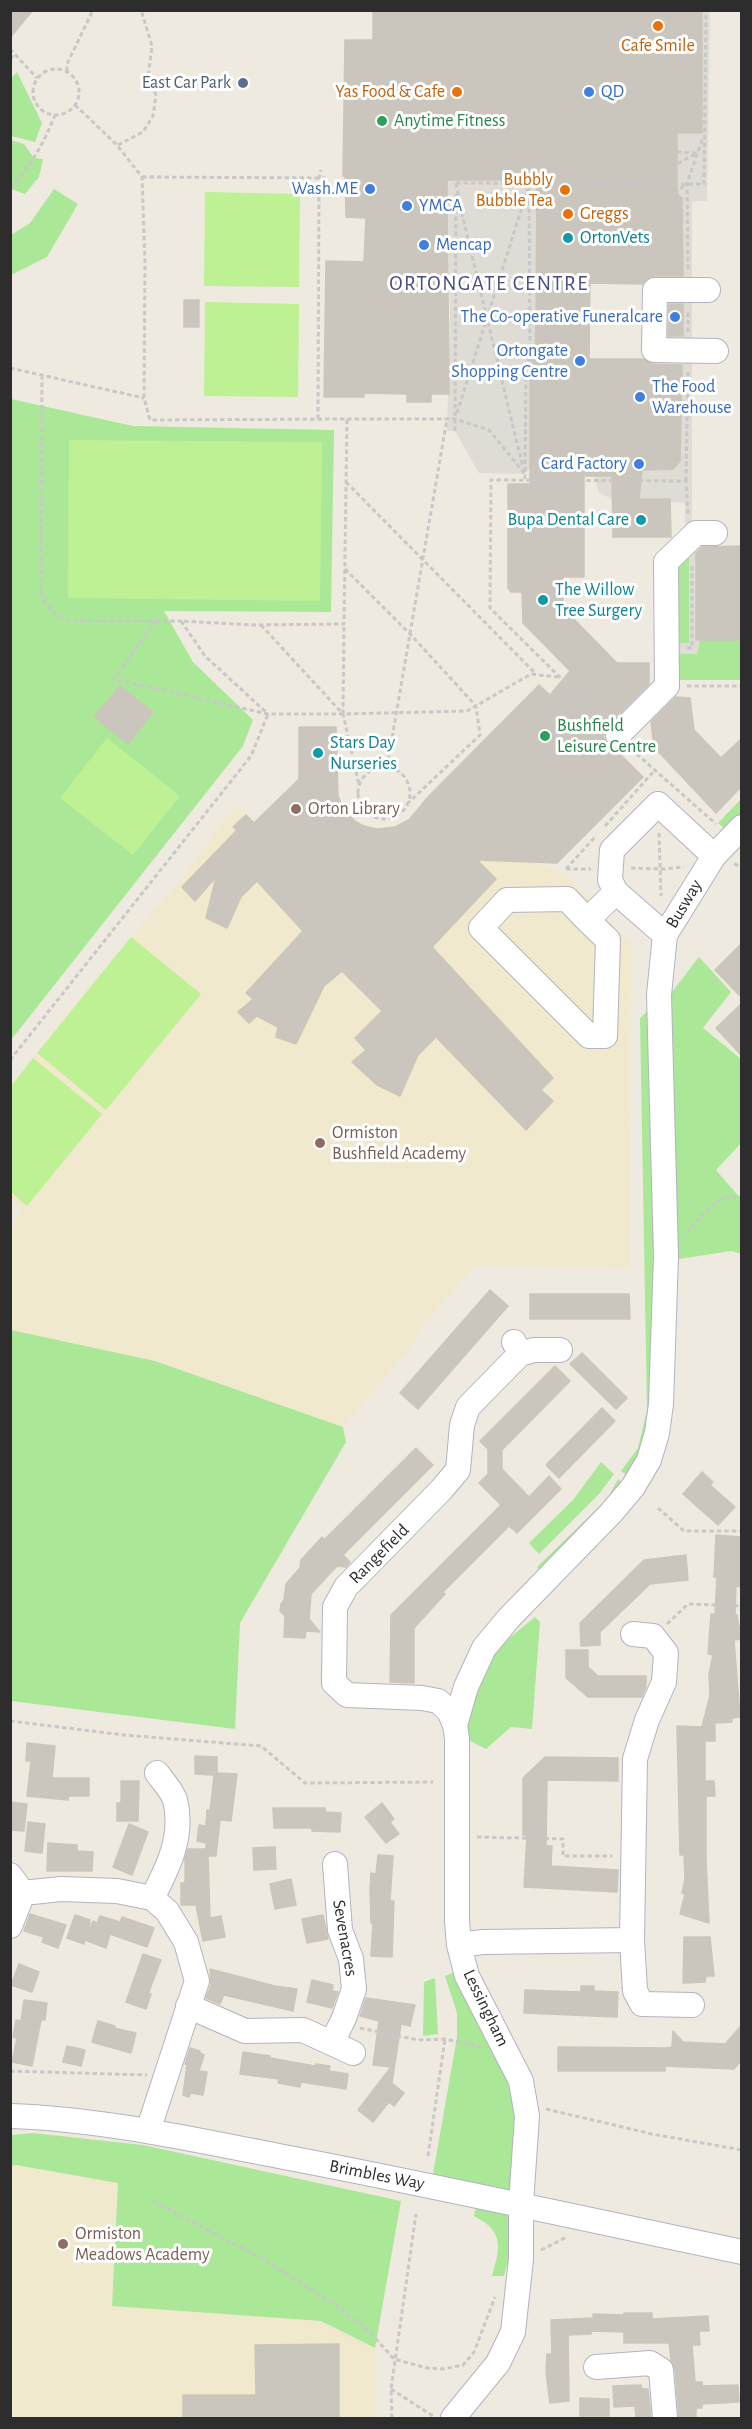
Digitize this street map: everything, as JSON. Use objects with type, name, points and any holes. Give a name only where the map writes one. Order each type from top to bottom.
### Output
[{"type":"street","points":[[708,290],[655,290],[654,350],[716,351]]},
{"type":"street","points":[[618,735],[667,686],[666,562],[696,533],[715,533]]},
{"type":"street","points":[[665,935],[616,892],[610,880],[612,850],[658,804],[704,861]]},
{"type":"street","name":"Busway","points":[[455,1725],[466,1687],[484,1648],[508,1619],[611,1513],[633,1487],[649,1460],[657,1433],[661,1404],[666,1256],[659,995],[665,935],[704,861],[732,828]]},
{"type":"street","points":[[587,920],[616,892]]},
{"type":"street","points":[[567,899],[587,920],[608,940],[605,1036],[589,1036],[481,928],[507,900],[567,899]]},
{"type":"street","name":"Rangefield","points":[[455,1725],[449,1711],[438,1701],[422,1698],[347,1695],[334,1683],[336,1607],[346,1587],[441,1491],[458,1470],[462,1448],[462,1425],[468,1407],[517,1348],[560,1350]]},
{"type":"street","points":[[643,1635],[666,1653],[664,1683],[647,1720],[635,1759],[632,1940],[635,1991],[642,2004],[692,2005]]},
{"type":"street","points":[[455,1725],[459,1946]]},
{"type":"street","points":[[152,1898],[170,1864],[177,1837],[175,1799],[157,1773]]},
{"type":"street","name":"Sevenacres","points":[[335,1864],[340,1930],[351,1959],[354,1989],[342,2040]]},
{"type":"street","points":[[10,1926],[17,1884],[62,1889],[117,1891],[152,1898],[166,1911],[186,1942],[197,1982],[148,2131]]},
{"type":"street","name":"Lessingham","points":[[443,2417],[498,2363],[513,2332],[521,2259],[521,2204],[527,2116],[520,2081],[507,2051],[467,1976],[459,1946],[483,1942],[632,1940]]},
{"type":"street","points":[[188,2006],[245,2031],[303,2030],[342,2040]]},
{"type":"street","name":"Brimbles Way","points":[[10,2116],[47,2117],[148,2131],[521,2204],[741,2252]]},
{"type":"street","points":[[597,2367],[650,2363],[661,2370],[664,2418]]},
{"type":"path","points":[[67,71],[48,70],[37,78],[33,91],[34,98],[42,110],[55,115],[70,111],[79,98],[77,82],[67,71],[67,64],[93,10]]},
{"type":"path","points":[[117,145],[143,132],[153,116],[156,95],[148,78],[152,46],[141,10]]},
{"type":"path","points":[[456,183],[704,184],[706,10]]},
{"type":"path","points":[[10,49],[37,78]]},
{"type":"path","points":[[10,59],[15,54]]},
{"type":"path","points":[[75,105],[117,145],[142,177],[145,263],[144,398],[150,420],[455,419],[489,430],[525,474]]},
{"type":"path","points":[[10,188],[25,172],[44,144],[55,115]]},
{"type":"path","points":[[675,194],[687,183],[704,134]]},
{"type":"path","points":[[677,152],[698,153]]},
{"type":"path","points":[[677,164],[698,153]]},
{"type":"path","points":[[318,419],[319,178],[321,170]]},
{"type":"path","points":[[142,177],[326,178]]},
{"type":"path","points":[[455,431],[456,183]]},
{"type":"path","points":[[456,183],[525,474]]},
{"type":"path","points":[[455,419],[529,183]]},
{"type":"path","points":[[525,479],[526,360],[530,360],[529,183]]},
{"type":"path","points":[[448,202],[456,202]]},
{"type":"path","points":[[10,368],[144,398]]},
{"type":"path","points":[[42,375],[41,594],[46,606],[58,616],[71,621],[181,621],[260,625],[344,624]]},
{"type":"path","points":[[387,767],[447,418]]},
{"type":"path","points":[[347,419],[343,714],[359,785],[359,803],[371,816],[389,819],[403,811],[410,796],[407,781],[402,774],[387,767],[370,771],[359,785]]},
{"type":"path","points":[[154,621],[114,679],[268,714],[467,711],[531,674],[560,677],[490,608],[491,474]]},
{"type":"path","points":[[491,480],[686,481],[688,529],[691,537],[692,648],[667,648]]},
{"type":"path","points":[[346,482],[537,675]]},
{"type":"path","points":[[345,569],[411,635],[476,706],[480,735],[407,804]]},
{"type":"path","points":[[181,621],[205,656],[268,714]]},
{"type":"path","points":[[260,625],[343,714]]},
{"type":"path","points":[[667,686],[741,686]]},
{"type":"path","points":[[10,1060],[251,756],[268,714]]},
{"type":"path","points":[[704,861],[662,869],[566,869],[654,771],[732,828]]},
{"type":"path","points":[[666,1256],[712,1205],[725,1197],[741,1197]]},
{"type":"path","points":[[658,1508],[684,1531],[741,1531]]},
{"type":"path","points":[[643,1635],[688,1604],[741,1606]]},
{"type":"path","points":[[10,1721],[124,1735],[261,1746],[305,1782],[433,1782]]},
{"type":"path","points":[[476,1837],[563,1839],[562,1856],[614,1856]]},
{"type":"path","points":[[429,2156],[445,2039]]},
{"type":"path","points":[[342,2040],[445,2039],[489,2048]]},
{"type":"path","points":[[10,2071],[165,2075]]},
{"type":"path","points":[[543,2108],[563,2115],[652,2134],[741,2150]]},
{"type":"path","points":[[153,2201],[235,2244],[308,2287],[368,2330],[394,2359],[427,2368],[463,2365],[474,2352],[496,2294]]},
{"type":"path","points":[[392,2418],[391,2389],[394,2359],[416,2214]]},
{"type":"path","points":[[391,2389],[443,2417]]},
{"type":"shaded area","points":[[702,11],[710,11],[707,201],[692,201],[692,526],[696,540],[696,640],[700,640],[697,654],[675,654],[675,643],[689,643],[689,546],[685,533],[685,503],[670,502],[670,499],[612,499],[599,493],[592,469],[642,474],[642,470],[673,469],[680,461],[682,198],[601,189],[537,188],[535,349],[539,360],[530,361],[530,468],[525,474],[479,473],[455,431],[447,431],[450,317],[448,194],[421,193],[420,177],[677,181],[677,133]]},
{"type":"shaded area","name":"Ormiston Bushfield Academy","points":[[433,792],[508,861],[532,862],[564,873],[631,943],[630,1267],[474,1266],[419,1330],[414,1343],[343,1427],[155,1361],[11,1330],[11,1227],[23,1210],[11,1200],[11,1086],[131,937],[179,883],[223,821],[238,805],[283,850],[344,810],[356,822],[364,826],[377,829],[395,827],[409,820]]},
{"type":"shaded area","name":"Ormiston Meadows Academy","points":[[16,2165],[118,2182],[112,2306],[321,2321],[375,2348],[376,2418],[11,2418],[10,2166]]},
{"type":"green space","points":[[17,72],[42,123],[35,142],[11,136],[11,78]]},
{"type":"green space","points":[[11,140],[24,144],[34,158],[43,159],[39,177],[25,194],[11,189]]},
{"type":"green space","points":[[54,189],[78,204],[47,257],[11,275],[11,235],[30,223]]},
{"type":"green space","points":[[205,192],[300,194],[299,287],[204,286]]},
{"type":"green space","points":[[205,302],[299,304],[298,397],[204,396]]},
{"type":"green space","points":[[11,399],[133,426],[334,430],[331,612],[164,611],[193,662],[253,720],[243,746],[11,1040]]},
{"type":"green space","points":[[69,440],[322,442],[320,601],[68,598]]},
{"type":"green space","points":[[689,546],[689,643],[675,643],[674,561]]},
{"type":"green space","points":[[700,640],[741,640],[741,680],[675,680],[675,654]]},
{"type":"green space","points":[[107,738],[180,796],[133,855],[60,798]]},
{"type":"green space","points":[[741,799],[741,817],[727,831],[718,823]]},
{"type":"green space","points":[[131,937],[201,994],[106,1110],[37,1053]]},
{"type":"green space","points":[[699,957],[731,992],[703,1028],[741,1059],[741,1143],[716,1170],[741,1199],[742,1254],[731,1251],[673,1260],[665,1001]]},
{"type":"green space","points":[[654,1005],[660,1260],[652,1424],[631,1478],[621,1471],[638,1448],[647,1410],[640,1018]]},
{"type":"green space","points":[[33,1058],[102,1114],[27,1206],[11,1192],[11,1086]]},
{"type":"green space","points":[[11,1330],[155,1361],[343,1427],[346,1442],[240,1623],[235,1729],[11,1701]]},
{"type":"green space","points":[[601,1462],[614,1474],[599,1494],[539,1554],[529,1543],[573,1500]]},
{"type":"green space","points":[[618,1479],[627,1487],[542,1576],[537,1567],[607,1499]]},
{"type":"green space","points":[[535,1617],[540,1622],[532,1729],[511,1727],[486,1749],[468,1740],[468,1713],[492,1652]]},
{"type":"green space","points":[[457,1971],[504,2068],[516,2118],[511,2193],[433,2174],[457,2037],[457,2013],[445,1976]]},
{"type":"green space","points":[[435,1978],[438,2034],[423,2036],[424,1982]]},
{"type":"green space","points":[[33,2133],[143,2145],[401,2201],[375,2348],[321,2321],[112,2306],[118,2183],[11,2166],[11,2135]]},
{"type":"green space","points":[[476,2206],[512,2214],[512,2264],[507,2264],[504,2276],[492,2276],[498,2242],[491,2228],[474,2216]]},
{"type":"building","points":[[10,10],[33,10],[10,38]]},
{"type":"building","points":[[373,10],[702,10],[702,133],[677,133],[677,194],[682,198],[683,276],[654,276],[647,278],[642,284],[590,283],[589,359],[643,359],[653,364],[682,365],[680,461],[673,469],[642,470],[639,499],[670,499],[671,537],[613,537],[612,476],[584,476],[584,577],[563,577],[563,608],[617,663],[649,663],[649,684],[608,725],[603,737],[608,745],[643,777],[557,863],[477,860],[496,879],[432,947],[553,1078],[541,1090],[553,1101],[526,1130],[436,1037],[418,1055],[400,1096],[377,1085],[352,1062],[366,1050],[355,1038],[382,1011],[342,971],[324,986],[296,1044],[276,1037],[278,1027],[257,1016],[249,1023],[238,1012],[253,999],[246,993],[303,931],[257,881],[241,897],[227,928],[206,918],[216,877],[195,901],[182,887],[237,830],[233,827],[246,815],[254,823],[299,779],[299,727],[336,727],[338,796],[344,810],[356,822],[364,826],[377,829],[395,827],[409,820],[427,798],[539,685],[550,695],[570,671],[523,623],[522,592],[511,592],[508,588],[508,484],[530,484],[530,360],[535,360],[537,180],[447,180],[449,394],[431,394],[431,402],[407,402],[407,394],[364,393],[364,397],[324,397],[326,261],[364,262],[366,218],[346,217],[345,176],[343,176],[345,40],[373,40]]},
{"type":"building","points":[[184,300],[199,300],[199,327],[184,327]]},
{"type":"building","name":"The Co-operative Funeralcare","points":[[669,304],[683,304],[683,336],[668,336]]},
{"type":"building","points":[[741,546],[741,640],[696,640],[696,553],[702,547]]},
{"type":"building","points":[[120,686],[153,712],[128,744],[94,717]]},
{"type":"building","points":[[676,697],[690,698],[694,730],[721,758],[741,739],[741,787],[716,813],[654,747],[651,722]]},
{"type":"building","points":[[741,944],[741,997],[715,970]]},
{"type":"building","points":[[741,1004],[741,1055],[716,1028]]},
{"type":"building","points":[[490,1290],[508,1306],[418,1409],[400,1393]]},
{"type":"building","points":[[530,1294],[629,1294],[630,1319],[530,1319]]},
{"type":"building","points":[[582,1353],[627,1398],[616,1409],[570,1364]]},
{"type":"building","points":[[555,1366],[570,1381],[502,1450],[502,1469],[529,1497],[549,1476],[561,1489],[517,1533],[509,1526],[443,1592],[445,1594],[414,1628],[414,1683],[390,1682],[391,1615],[501,1505],[479,1483],[488,1474],[488,1449],[480,1441]]},
{"type":"building","points":[[602,1408],[615,1421],[559,1478],[546,1465]]},
{"type":"building","points":[[416,1448],[433,1465],[343,1555],[350,1562],[346,1567],[337,1566],[311,1594],[309,1619],[320,1632],[306,1631],[305,1638],[284,1637],[285,1616],[280,1611],[281,1604],[284,1600],[286,1584],[300,1568],[301,1560],[322,1537],[325,1539]]},
{"type":"building","points":[[702,1472],[713,1482],[710,1485],[735,1507],[718,1525],[683,1494]]},
{"type":"building","points":[[716,1535],[741,1537],[741,1587],[736,1586],[735,1614],[741,1628],[741,1639],[734,1640],[740,1717],[732,1718],[732,1722],[715,1723],[715,1741],[705,1741],[705,1781],[714,1781],[715,1796],[706,1796],[709,1923],[680,1914],[685,1894],[682,1893],[685,1879],[684,1855],[680,1855],[677,1726],[702,1727],[710,1695],[709,1674],[713,1655],[708,1654],[711,1614],[715,1614]]},
{"type":"building","points":[[686,1555],[688,1580],[650,1584],[600,1632],[600,1645],[581,1646],[580,1623],[644,1560]]},
{"type":"building","points":[[566,1650],[588,1650],[588,1667],[598,1676],[646,1676],[646,1687],[642,1697],[588,1697],[566,1678]]},
{"type":"building","points":[[27,1743],[55,1746],[52,1778],[89,1778],[89,1796],[69,1796],[68,1800],[27,1796],[31,1761],[26,1761]]},
{"type":"building","points":[[195,1756],[217,1757],[217,1773],[237,1774],[231,1821],[220,1820],[216,1856],[208,1856],[210,1918],[221,1916],[225,1937],[203,1941],[196,1905],[181,1905],[181,1883],[185,1883],[185,1859],[188,1849],[206,1849],[206,1843],[197,1841],[199,1825],[206,1826],[214,1775],[195,1774]]},
{"type":"building","points":[[545,1757],[618,1758],[618,1781],[547,1780],[546,1846],[552,1846],[551,1866],[618,1870],[617,1892],[524,1887],[527,1835],[523,1835],[523,1778]]},
{"type":"building","points":[[121,1781],[139,1781],[138,1821],[117,1821],[117,1803],[121,1803]]},
{"type":"building","points":[[10,1802],[27,1804],[24,1831],[10,1830]]},
{"type":"building","points":[[382,1803],[394,1819],[390,1822],[399,1834],[386,1843],[365,1817]]},
{"type":"building","points":[[273,1808],[325,1808],[325,1812],[341,1813],[340,1832],[312,1831],[312,1828],[274,1828]]},
{"type":"building","points":[[28,1822],[45,1824],[42,1853],[25,1851]]},
{"type":"building","points":[[129,1824],[148,1832],[132,1875],[113,1867]]},
{"type":"building","points":[[48,1843],[77,1845],[77,1851],[93,1852],[92,1871],[47,1871]]},
{"type":"building","points":[[275,1847],[276,1869],[254,1870],[253,1848]]},
{"type":"building","points":[[378,1855],[393,1856],[390,1901],[394,1901],[392,1957],[371,1956],[373,1923],[371,1923],[371,1873],[376,1874]]},
{"type":"building","points":[[291,1879],[296,1905],[275,1909],[270,1884]]},
{"type":"building","points":[[30,1914],[66,1925],[58,1948],[42,1942],[44,1937],[24,1931]]},
{"type":"building","points":[[75,1915],[90,1920],[89,1933],[93,1921],[97,1923],[100,1916],[120,1922],[122,1917],[154,1928],[147,1947],[110,1934],[106,1948],[85,1940],[84,1944],[67,1938]]},
{"type":"building","points":[[323,1915],[328,1939],[307,1943],[302,1919]]},
{"type":"building","points":[[684,1937],[710,1937],[714,1976],[706,1976],[705,1982],[683,1983]]},
{"type":"building","points":[[143,1954],[161,1960],[148,1994],[151,1994],[146,2009],[126,2002]]},
{"type":"building","points":[[19,1964],[39,1972],[32,1992],[11,1985]]},
{"type":"building","points":[[210,1969],[275,1986],[297,1989],[293,2011],[224,1995],[220,2004],[206,1998],[211,1985]]},
{"type":"building","points":[[312,1980],[333,1985],[332,1991],[338,1992],[332,2008],[307,2002]]},
{"type":"building","points":[[581,1986],[594,1986],[594,1991],[618,1992],[617,2017],[524,2013],[525,1990],[581,1992]]},
{"type":"building","points":[[366,1998],[415,2005],[410,2026],[401,2024],[392,2083],[404,2093],[394,2106],[389,2102],[373,2122],[358,2110],[391,2067],[373,2065],[379,2021],[360,2016]]},
{"type":"building","points":[[24,2000],[47,2003],[45,2020],[41,2020],[32,2066],[12,2062],[17,2038],[13,2037],[16,2020],[21,2021]]},
{"type":"building","points":[[98,2021],[115,2026],[114,2028],[136,2033],[131,2053],[92,2042]]},
{"type":"building","points":[[741,2026],[741,2061],[734,2069],[665,2066],[665,2071],[558,2071],[558,2047],[666,2048],[672,2047],[673,2031],[683,2042],[725,2044]]},
{"type":"building","points":[[67,2046],[85,2050],[81,2066],[63,2062]]},
{"type":"building","points":[[190,2048],[204,2055],[199,2071],[207,2072],[203,2095],[191,2093],[189,2097],[183,2095],[187,2064],[185,2064]]},
{"type":"building","points":[[243,2052],[315,2066],[316,2064],[330,2066],[329,2071],[348,2074],[346,2089],[301,2082],[300,2087],[278,2083],[279,2079],[240,2074]]},
{"type":"building","points":[[624,2313],[652,2313],[652,2319],[708,2316],[709,2331],[699,2331],[700,2345],[692,2345],[695,2382],[702,2382],[702,2386],[738,2385],[739,2402],[702,2404],[702,2408],[696,2408],[696,2417],[679,2417],[675,2369],[671,2360],[669,2343],[624,2343],[624,2332],[591,2331],[591,2334],[568,2335],[569,2401],[550,2403],[546,2372],[547,2354],[552,2354],[551,2320],[593,2318],[593,2314],[624,2315]]},
{"type":"building","points":[[339,2344],[339,2418],[183,2418],[183,2395],[256,2395],[255,2345]]},
{"type":"building","points":[[641,2385],[642,2389],[648,2389],[651,2417],[636,2418],[635,2406],[614,2407],[613,2386]]},
{"type":"building","points":[[580,2398],[609,2399],[609,2416],[580,2416]]},
{"type":"place","name":"Cafe Smile","points":[[658,26]]},
{"type":"place","name":"East Car Park","points":[[243,83]]},
{"type":"place","name":"Yas Food & Cafe","points":[[457,92]]},
{"type":"place","name":"QD","points":[[589,92]]},
{"type":"place","name":"Anytime Fitness","points":[[382,121]]},
{"type":"place","name":"Wash.ME","points":[[370,189]]},
{"type":"place","name":"Bubbly Bubble Tea","points":[[565,190]]},
{"type":"place","name":"YMCA","points":[[407,206]]},
{"type":"place","name":"Greggs","points":[[568,214]]},
{"type":"place","name":"OrtonVets","points":[[568,238]]},
{"type":"place","name":"Mencap","points":[[424,245]]},
{"type":"place","name":"The Co-operative Funeralcare","points":[[675,317]]},
{"type":"place","name":"Ortongate Shopping Centre","points":[[580,361]]},
{"type":"place","name":"The Food Warehouse","points":[[640,397]]},
{"type":"place","name":"Card Factory","points":[[639,464]]},
{"type":"place","name":"Bupa Dental Care","points":[[641,520]]},
{"type":"place","name":"The Willow Tree Surgery","points":[[543,600]]},
{"type":"place","name":"Bushfield Leisure Centre","points":[[545,736]]},
{"type":"place","name":"Stars Day Nurseries","points":[[318,753]]},
{"type":"place","name":"Orton Library","points":[[296,809]]},
{"type":"place","name":"Ormiston Bushfield Academy","points":[[320,1143]]},
{"type":"place","name":"Ormiston Meadows Academy","points":[[63,2244]]},
{"type":"district","name":"ORTONGATE CENTRE","points":[[489,284]]}]
